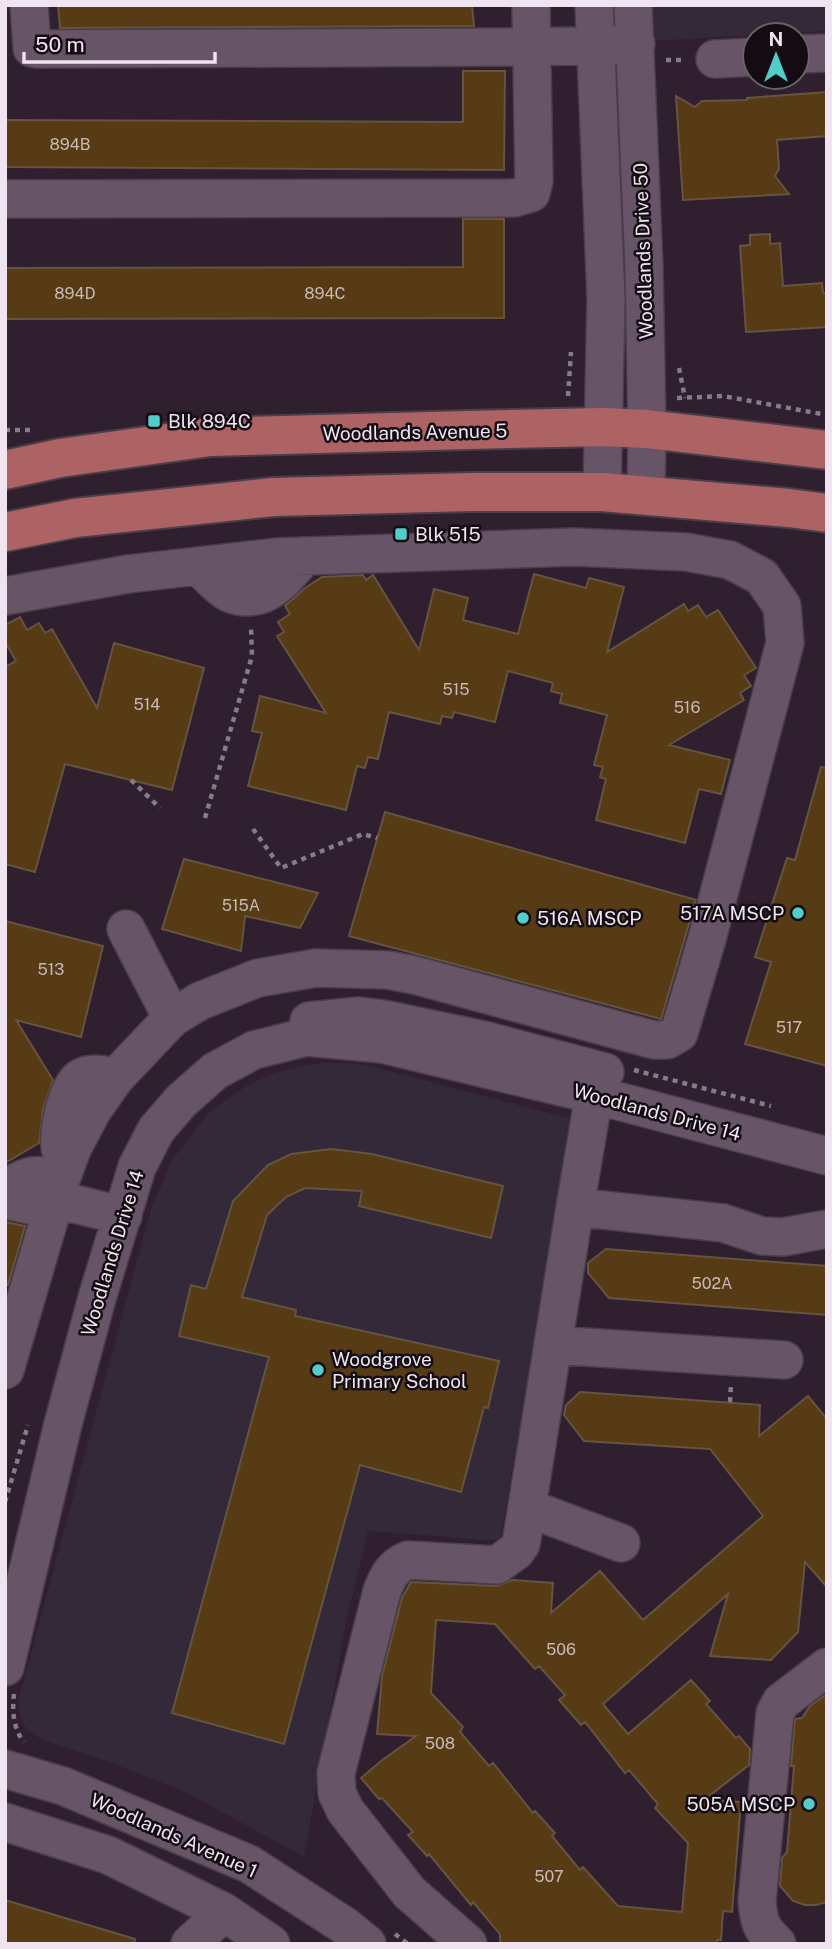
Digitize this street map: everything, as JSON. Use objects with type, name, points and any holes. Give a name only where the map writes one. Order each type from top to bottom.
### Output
[{"type":"main road","name":"Woodlands Avenue 5","points":[[5,470],[60,458],[210,437],[604,427],[647,429],[827,450]]},
{"type":"main road","points":[[5,532],[75,518],[273,497],[472,492],[602,492],[827,513]]},
{"type":"street","points":[[5,199],[514,198],[531,193],[534,181],[531,5]]},
{"type":"street","name":"Woodlands Drive 50","points":[[594,5],[606,299],[602,492]]},
{"type":"street","name":"Woodlands Drive 50","points":[[633,5],[644,268],[646,496]]},
{"type":"street","points":[[21,12],[32,48],[38,49],[532,47],[597,44],[636,53]]},
{"type":"street","points":[[715,59],[741,58]]},
{"type":"street","points":[[5,618],[23,606],[19,594],[128,574],[277,557],[574,547],[686,552],[730,560],[762,577],[782,606],[785,643],[707,939],[679,1033],[667,1040],[654,1040],[414,975],[377,957],[258,978],[200,1001],[172,1018],[115,1078],[92,1111],[61,1180],[5,1370]]},
{"type":"street","points":[[198,566],[230,594],[249,596],[264,594],[285,580],[304,556]]},
{"type":"street","points":[[127,929],[172,1018]]},
{"type":"street","points":[[370,1030],[377,957]]},
{"type":"street","name":"Woodlands Drive 14","points":[[5,1557],[112,1214],[156,1130],[181,1101],[215,1072],[254,1050],[306,1037],[370,1030],[608,1078],[827,1132]]},
{"type":"street","points":[[468,1944],[409,1892],[345,1810],[337,1793],[336,1773],[388,1576],[398,1564],[408,1560],[497,1565],[521,1544],[575,1207],[608,1078]]},
{"type":"street","name":"Woodlands Drive 14","points":[[608,1078],[827,1156]]},
{"type":"street","points":[[5,1188],[39,1174],[61,1180],[112,1214]]},
{"type":"street","points":[[5,1200],[34,1206],[61,1180]]},
{"type":"street","points":[[575,1207],[723,1223],[762,1236],[783,1237],[827,1229]]},
{"type":"street","name":"Woodlands Drive 14","points":[[11,1674],[63,1424],[97,1298],[112,1214]]},
{"type":"street","points":[[554,1345],[784,1360]]},
{"type":"street","points":[[528,1508],[621,1543]]},
{"type":"street","points":[[777,1944],[761,1928],[757,1901],[775,1713],[781,1702],[827,1667]]},
{"type":"street","name":"Woodlands Avenue 1","points":[[5,1769],[62,1786],[249,1864],[345,1926],[367,1944]]},
{"type":"street","points":[[5,1822],[108,1855],[224,1912],[271,1944]]},
{"type":"street","points":[[190,1944],[224,1912]]},
{"type":"path","points":[[636,53],[715,59]]},
{"type":"path","points":[[685,398],[723,396],[827,415]]},
{"type":"path","points":[[205,818],[252,656],[249,596]]},
{"type":"path","points":[[131,780],[160,808]]},
{"type":"path","points":[[253,829],[282,868],[363,834],[377,838]]},
{"type":"path","points":[[608,1078],[774,1107]]},
{"type":"path","points":[[5,1502],[30,1419]]},
{"type":"path","points":[[11,1674],[17,1734]]},
{"type":"shaded area","points":[[630,5],[827,5],[827,31],[811,32],[811,21],[741,21],[741,36],[633,42]]},
{"type":"shaded area","name":"Woodgrove Primary School","points":[[323,1063],[370,1066],[572,1119],[500,1541],[368,1531],[347,1617],[304,1857],[185,1792],[104,1760],[44,1741],[26,1729],[18,1701],[151,1209],[172,1160],[208,1113],[243,1088],[271,1074]]},
{"type":"building","points":[[58,5],[472,5],[474,26],[60,28]]},
{"type":"building","points":[[463,71],[505,71],[504,170],[5,167],[5,120],[463,122]]},
{"type":"building","points":[[827,92],[827,136],[777,140],[779,169],[775,176],[789,194],[683,200],[676,96],[695,107],[702,101],[747,100]]},
{"type":"building","points":[[463,219],[504,219],[504,318],[5,319],[5,268],[463,267]]},
{"type":"building","points":[[770,234],[770,244],[780,243],[783,286],[822,283],[823,293],[827,293],[827,327],[746,332],[740,246],[750,245],[750,235]]},
{"type":"building","points":[[534,574],[586,588],[589,578],[624,587],[607,652],[684,604],[688,611],[698,605],[706,617],[718,610],[756,668],[744,675],[751,686],[740,693],[744,700],[669,745],[730,760],[721,794],[699,789],[685,843],[596,820],[606,779],[600,777],[603,767],[594,765],[607,715],[560,703],[562,694],[551,691],[553,683],[508,671],[495,722],[454,712],[452,718],[442,716],[440,724],[389,712],[378,759],[368,757],[365,768],[357,766],[346,810],[248,786],[262,733],[252,731],[260,696],[326,713],[277,636],[284,632],[278,622],[290,614],[285,606],[305,588],[322,577],[363,575],[366,580],[373,575],[419,650],[434,589],[468,598],[463,620],[518,634]]},
{"type":"building","points":[[20,617],[27,630],[39,623],[45,633],[52,629],[97,708],[114,643],[204,668],[172,790],[65,764],[35,872],[5,864],[5,667],[16,661],[5,642],[5,625]]},
{"type":"building","points":[[821,767],[827,768],[827,1066],[745,1044],[771,962],[755,957],[787,858],[795,860]]},
{"type":"building","name":"516A MSCP","points":[[385,812],[696,900],[661,1019],[349,936]]},
{"type":"building","points":[[184,859],[318,893],[300,928],[245,916],[241,951],[162,929]]},
{"type":"building","points":[[5,921],[103,946],[81,1037],[16,1020],[53,1080],[43,1109],[39,1143],[5,1163]]},
{"type":"building","points":[[331,1149],[372,1154],[503,1186],[491,1238],[359,1206],[362,1191],[305,1188],[286,1197],[267,1215],[242,1297],[296,1310],[295,1316],[499,1361],[488,1408],[484,1407],[461,1492],[360,1465],[284,1744],[172,1713],[269,1357],[179,1336],[191,1285],[206,1289],[233,1201],[268,1165],[291,1154]]},
{"type":"building","points":[[5,1222],[25,1226],[8,1285],[5,1285]]},
{"type":"building","points":[[606,1249],[827,1266],[827,1315],[609,1298],[588,1273],[588,1263]]},
{"type":"building","points":[[580,1392],[760,1405],[759,1436],[808,1396],[827,1419],[827,1587],[805,1562],[798,1632],[771,1660],[710,1656],[728,1594],[603,1704],[628,1734],[691,1680],[710,1701],[706,1704],[736,1738],[739,1736],[750,1749],[749,1765],[704,1800],[741,1802],[732,1912],[723,1911],[721,1940],[717,1940],[716,1944],[500,1944],[500,1934],[473,1902],[471,1905],[429,1854],[427,1856],[408,1835],[413,1832],[361,1778],[416,1736],[377,1734],[382,1676],[402,1598],[411,1582],[496,1586],[513,1580],[553,1583],[551,1613],[600,1571],[643,1620],[763,1516],[710,1449],[584,1441],[564,1415],[566,1405]],"holes":[[[436,1620],[495,1624],[535,1669],[539,1666],[565,1695],[559,1700],[581,1725],[585,1722],[625,1773],[629,1770],[658,1804],[655,1808],[688,1843],[682,1912],[618,1906],[583,1867],[580,1870],[552,1836],[555,1833],[535,1811],[533,1813],[493,1763],[489,1766],[460,1732],[463,1727],[431,1693]]]},
{"type":"building","name":"505A MSCP","points":[[827,1694],[827,1902],[805,1905],[793,1901],[780,1886],[782,1858],[787,1852],[795,1719],[802,1718],[810,1706]]},
{"type":"building","points":[[5,1900],[135,1939],[134,1944],[5,1944]]},
{"type":"place","name":"Blk 894C","points":[[154,421]]},
{"type":"place","name":"Blk 515","points":[[401,534]]},
{"type":"place","name":"517A MSCP","points":[[798,913]]},
{"type":"place","name":"516A MSCP","points":[[523,918]]},
{"type":"place","name":"Woodgrove Primary School","points":[[318,1370]]},
{"type":"place","name":"505A MSCP","points":[[809,1804]]}]
